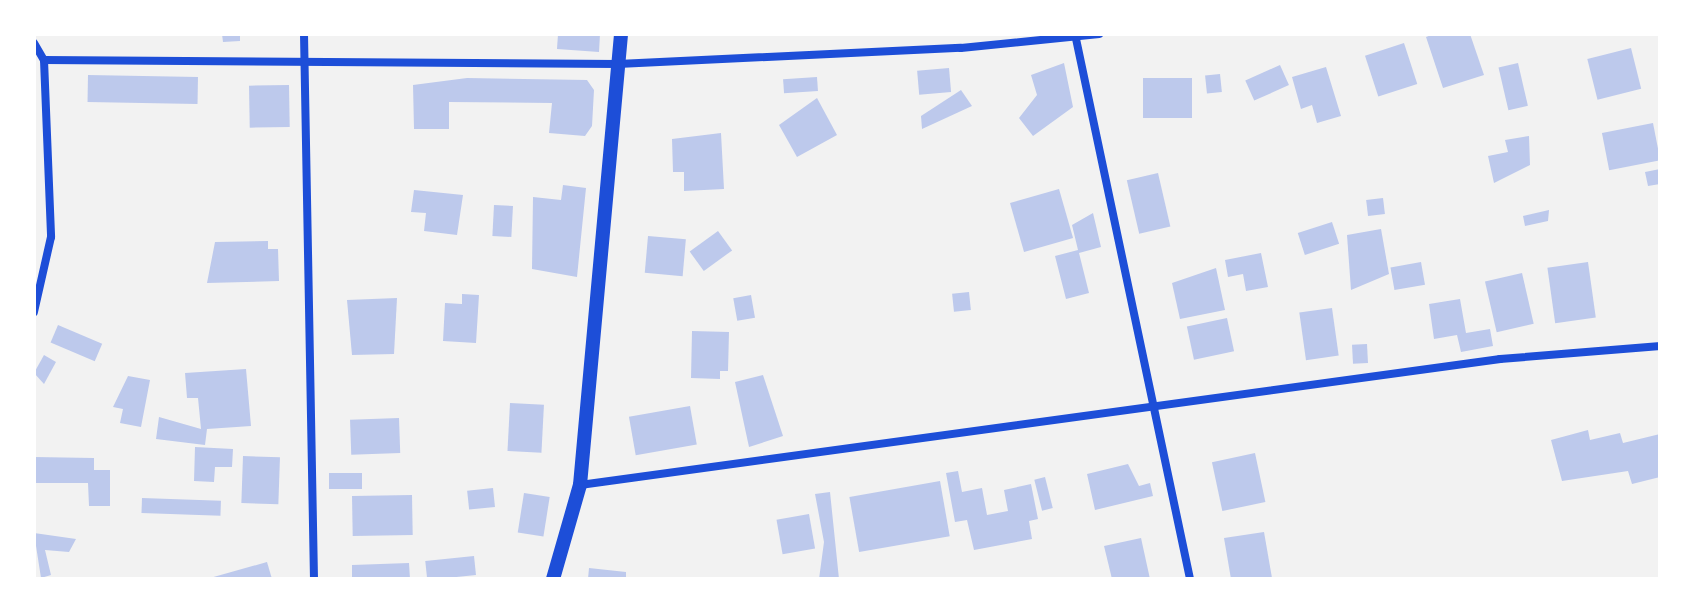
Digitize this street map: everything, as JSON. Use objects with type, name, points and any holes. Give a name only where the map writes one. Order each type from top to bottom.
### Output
[{"type":"street","points":[[304,34],[314,579]]},
{"type":"street","points":[[553,579],[580,485],[621,34]]},
{"type":"street","points":[[44,60],[305,58],[618,64],[961,48],[1075,34],[1099,34]]},
{"type":"street","points":[[1075,34],[1158,408],[1190,579]]},
{"type":"street","points":[[34,43],[44,60],[51,237],[34,312]]},
{"type":"street","points":[[580,485],[1500,359],[1660,346]]},
{"type":"building","points":[[222,34],[240,34],[240,41],[223,42]]},
{"type":"building","points":[[558,34],[600,34],[599,52],[557,49]]},
{"type":"building","points":[[1434,34],[1470,34],[1484,75],[1443,88],[1426,37]]},
{"type":"building","points":[[1404,43],[1417,84],[1378,97],[1365,56]]},
{"type":"building","points":[[1631,48],[1641,89],[1597,100],[1587,59]]},
{"type":"building","points":[[1064,63],[1073,107],[1033,136],[1019,118],[1037,95],[1031,75]]},
{"type":"building","points":[[1518,63],[1528,106],[1508,110],[1499,67]]},
{"type":"building","points":[[1280,65],[1289,85],[1254,101],[1245,80]]},
{"type":"building","points":[[1326,67],[1341,116],[1317,123],[1312,105],[1301,109],[1292,77]]},
{"type":"building","points":[[949,68],[951,92],[919,95],[917,71]]},
{"type":"building","points":[[1220,74],[1222,92],[1207,93],[1205,76]]},
{"type":"building","points":[[88,75],[198,77],[198,104],[88,102]]},
{"type":"building","points":[[817,77],[818,91],[784,93],[783,79]]},
{"type":"building","points":[[467,78],[587,80],[594,90],[592,126],[585,136],[549,133],[552,103],[449,102],[449,129],[414,129],[413,85]]},
{"type":"building","points":[[1143,78],[1192,78],[1192,118],[1143,118]]},
{"type":"building","points":[[289,85],[290,127],[250,128],[249,86]]},
{"type":"building","points":[[961,90],[972,106],[922,129],[921,116]]},
{"type":"building","points":[[817,98],[837,135],[797,157],[779,125]]},
{"type":"building","points":[[1653,123],[1660,160],[1609,170],[1602,133]]},
{"type":"building","points":[[721,133],[724,189],[684,191],[684,172],[673,172],[672,139]]},
{"type":"building","points":[[1529,136],[1530,165],[1494,183],[1488,156],[1508,152],[1505,140]]},
{"type":"building","points":[[1660,169],[1660,184],[1648,186],[1645,172]]},
{"type":"building","points":[[1158,173],[1170,227],[1139,234],[1127,180]]},
{"type":"building","points":[[563,185],[586,188],[577,277],[532,269],[533,197],[561,200]]},
{"type":"building","points":[[1059,189],[1073,238],[1024,252],[1010,203]]},
{"type":"building","points":[[414,190],[463,195],[457,235],[424,231],[426,213],[411,212]]},
{"type":"building","points":[[1383,198],[1385,214],[1368,216],[1366,200]]},
{"type":"building","points":[[494,205],[513,206],[511,237],[492,236]]},
{"type":"building","points":[[1549,210],[1548,221],[1525,226],[1523,216]]},
{"type":"building","points":[[1093,213],[1101,247],[1079,253],[1089,293],[1066,299],[1055,256],[1078,250],[1072,225]]},
{"type":"building","points":[[1332,222],[1339,244],[1305,255],[1298,233]]},
{"type":"building","points":[[1381,229],[1389,274],[1351,290],[1347,235]]},
{"type":"building","points":[[718,231],[732,250],[704,271],[690,252]]},
{"type":"building","points":[[648,236],[686,239],[683,276],[645,273]]},
{"type":"building","points":[[268,241],[268,249],[278,249],[279,281],[207,283],[215,242]]},
{"type":"building","points":[[1261,253],[1268,287],[1246,291],[1243,274],[1228,277],[1225,260]]},
{"type":"building","points":[[1421,262],[1425,285],[1394,290],[1390,267]]},
{"type":"building","points":[[1588,262],[1596,317],[1555,323],[1547,268]]},
{"type":"building","points":[[1216,268],[1225,310],[1180,319],[1172,283]]},
{"type":"building","points":[[1522,273],[1534,324],[1497,332],[1485,282]]},
{"type":"building","points":[[969,292],[971,310],[954,312],[952,294]]},
{"type":"building","points":[[462,294],[479,295],[476,343],[443,341],[445,303],[462,304]]},
{"type":"building","points":[[751,295],[755,318],[737,321],[733,298]]},
{"type":"building","points":[[397,298],[394,354],[352,355],[347,300]]},
{"type":"building","points":[[1460,299],[1466,333],[1490,329],[1493,346],[1461,352],[1457,335],[1434,339],[1429,304]]},
{"type":"building","points":[[1332,308],[1339,356],[1306,360],[1299,313]]},
{"type":"building","points":[[1227,318],[1234,351],[1194,360],[1187,327]]},
{"type":"building","points":[[58,325],[102,344],[95,361],[51,342]]},
{"type":"building","points":[[692,331],[729,332],[728,371],[720,371],[720,379],[691,378]]},
{"type":"building","points":[[1367,344],[1368,363],[1353,364],[1352,345]]},
{"type":"building","points":[[44,355],[56,362],[44,384],[34,373]]},
{"type":"building","points":[[246,369],[251,426],[207,429],[205,445],[156,439],[159,417],[201,429],[198,398],[187,398],[185,373]]},
{"type":"building","points":[[763,375],[783,436],[749,447],[735,382]]},
{"type":"building","points":[[128,376],[150,380],[141,427],[120,423],[123,409],[113,407]]},
{"type":"building","points":[[510,403],[544,405],[541,453],[507,451]]},
{"type":"building","points":[[690,406],[697,444],[636,455],[629,417]]},
{"type":"building","points":[[399,418],[400,453],[351,455],[350,420]]},
{"type":"building","points":[[1588,430],[1590,440],[1620,433],[1623,443],[1660,434],[1660,477],[1632,484],[1628,471],[1562,481],[1551,440]]},
{"type":"building","points":[[195,447],[233,449],[232,467],[215,467],[214,482],[194,481]]},
{"type":"building","points":[[1255,453],[1265,502],[1222,511],[1212,462]]},
{"type":"building","points":[[243,456],[280,457],[278,504],[241,503]]},
{"type":"building","points":[[34,457],[94,458],[94,470],[110,470],[110,506],[89,506],[88,483],[34,483]]},
{"type":"building","points":[[1128,464],[1139,486],[1150,483],[1153,496],[1095,510],[1087,474]]},
{"type":"building","points":[[958,471],[962,492],[982,488],[987,515],[1008,511],[1004,490],[1031,484],[1038,519],[1029,521],[1032,539],[974,550],[967,520],[955,522],[946,473]]},
{"type":"building","points":[[329,473],[362,473],[362,489],[329,489]]},
{"type":"building","points":[[1045,477],[1053,508],[1042,511],[1034,480]]},
{"type":"building","points":[[940,481],[950,536],[859,552],[849,497]]},
{"type":"building","points":[[493,488],[495,507],[469,510],[467,491]]},
{"type":"building","points":[[830,492],[839,579],[819,579],[824,542],[815,494]]},
{"type":"building","points":[[524,493],[550,497],[543,537],[518,533]]},
{"type":"building","points":[[412,495],[413,535],[353,536],[352,496]]},
{"type":"building","points":[[142,498],[221,501],[220,516],[141,513]]},
{"type":"building","points":[[809,514],[815,548],[783,554],[777,520]]},
{"type":"building","points":[[1264,532],[1272,578],[1231,579],[1224,538]]},
{"type":"building","points":[[34,533],[76,539],[69,552],[45,550],[51,575],[41,578]]},
{"type":"building","points":[[1141,538],[1150,579],[1112,579],[1104,546]]},
{"type":"building","points":[[474,556],[476,575],[427,579],[425,561]]},
{"type":"building","points":[[267,562],[272,579],[210,579],[210,578]]},
{"type":"building","points":[[409,563],[410,579],[352,579],[352,565]]},
{"type":"building","points":[[589,568],[626,572],[626,579],[588,579]]}]
